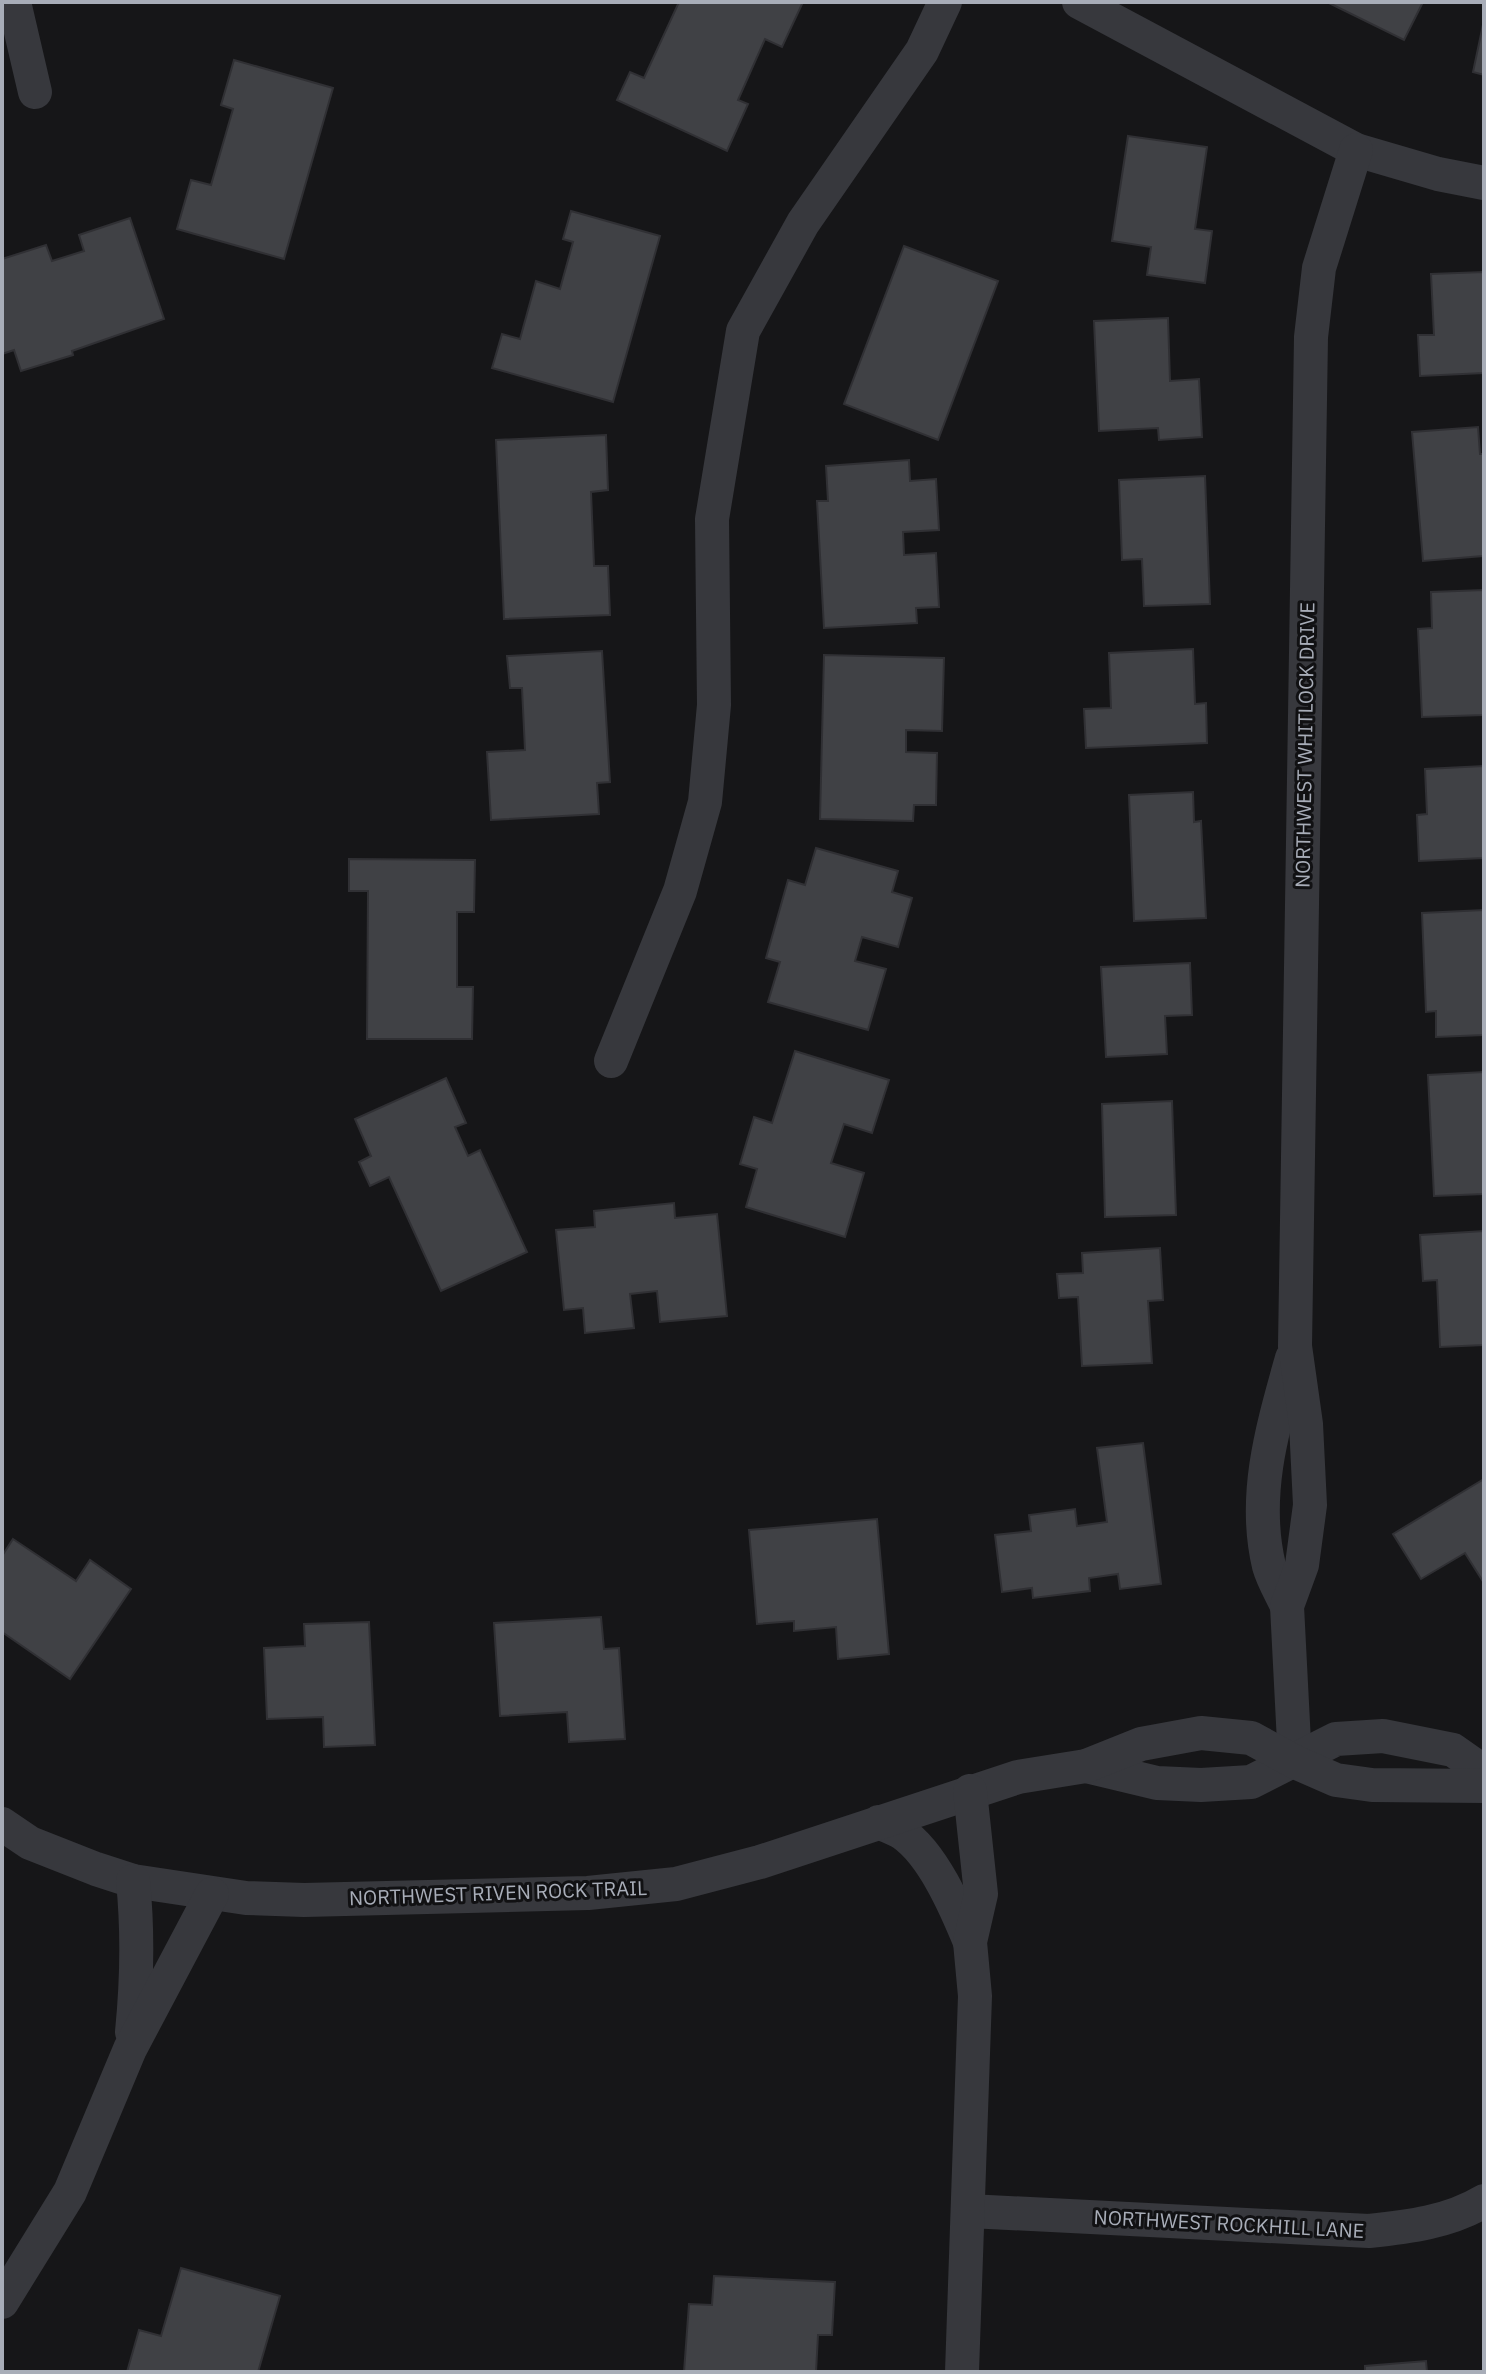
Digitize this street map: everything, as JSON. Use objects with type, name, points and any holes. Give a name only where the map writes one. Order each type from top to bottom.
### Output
[{"type":"street","points":[[14,2],[35,92]]},
{"type":"street","points":[[611,1061],[680,891],[705,802],[714,705],[712,519],[743,331],[803,223],[922,51],[945,2]]},
{"type":"street","points":[[1079,2],[1356,150],[1438,174],[1484,183]]},
{"type":"street","name":"NORTHWEST WHITLOCK DRIVE","points":[[1287,1606],[1302,1565],[1310,1505],[1306,1424],[1295,1346],[1311,337],[1319,268],[1356,150]]},
{"type":"street","name":"NORTHWEST WHITLOCK DRIVE","points":[[1295,1346],[1266,1456],[1264,1503],[1270,1569],[1287,1606],[1295,1762]]},
{"type":"street","name":"NORTHWEST RIVEN ROCK TRAIL","points":[[2,1824],[30,1843],[96,1869],[133,1881],[212,1894],[304,1900],[588,1893],[661,1886],[760,1862],[970,1791],[1018,1777],[1086,1766],[1141,1744],[1201,1733],[1251,1738],[1295,1762]]},
{"type":"street","points":[[1295,1762],[1336,1739],[1383,1736],[1453,1750],[1484,1772]]},
{"type":"street","points":[[1295,1762],[1336,1780],[1372,1785],[1484,1786]]},
{"type":"street","name":"NORTHWEST RIVEN ROCK TRAIL","points":[[1086,1766],[1157,1783],[1201,1785],[1251,1782],[1295,1762]]},
{"type":"street","points":[[970,1791],[981,1894],[970,1942]]},
{"type":"street","points":[[879,1822],[904,1834],[927,1860],[954,1903],[970,1942],[975,1996],[962,2372]]},
{"type":"street","points":[[130,2049],[135,2001],[136,1912],[133,1881]]},
{"type":"street","points":[[2,2302],[70,2192],[130,2049],[212,1894]]},
{"type":"street","name":"NORTHWEST ROCKHILL LANE","points":[[969,2211],[1369,2231],[1419,2226],[1484,2201]]},
{"type":"building","points":[[679,2],[803,2],[782,47],[765,39],[738,100],[748,104],[727,151],[617,100],[630,72],[644,78]]},
{"type":"building","points":[[1327,2],[1423,2],[1404,40]]},
{"type":"building","points":[[1484,20],[1484,75],[1473,72]]},
{"type":"building","points":[[234,60],[333,88],[284,259],[177,229],[191,180],[211,185],[233,109],[221,105]]},
{"type":"building","points":[[1128,136],[1207,147],[1195,229],[1212,231],[1205,283],[1147,275],[1151,247],[1112,241]]},
{"type":"building","points":[[571,211],[660,236],[613,402],[492,368],[502,334],[520,339],[536,281],[560,289],[573,242],[563,239]]},
{"type":"building","points":[[130,218],[164,319],[72,351],[73,355],[21,371],[14,350],[2,354],[2,259],[46,245],[52,261],[84,251],[79,235]]},
{"type":"building","points":[[904,246],[998,281],[938,440],[844,404]]},
{"type":"building","points":[[1484,272],[1484,373],[1420,376],[1418,335],[1434,335],[1431,274]]},
{"type":"building","points":[[1168,318],[1170,381],[1199,379],[1202,437],[1159,440],[1158,428],[1099,431],[1094,321]]},
{"type":"building","points":[[1478,427],[1480,454],[1484,454],[1483,556],[1423,561],[1412,432]]},
{"type":"building","points":[[606,435],[608,490],[591,492],[594,566],[608,566],[610,615],[504,619],[496,440]]},
{"type":"building","points":[[909,460],[910,481],[936,479],[939,530],[903,532],[904,555],[936,553],[939,607],[916,608],[917,623],[824,628],[817,501],[828,501],[826,466]]},
{"type":"building","points":[[1205,476],[1210,604],[1144,606],[1142,559],[1122,560],[1119,480]]},
{"type":"building","points":[[1484,590],[1484,715],[1422,717],[1418,629],[1432,628],[1431,592]]},
{"type":"building","points":[[1193,649],[1195,704],[1206,703],[1207,743],[1086,748],[1084,709],[1111,708],[1109,653]]},
{"type":"building","points":[[602,651],[610,782],[597,783],[599,814],[491,820],[487,752],[525,750],[522,688],[510,688],[507,656]]},
{"type":"building","points":[[824,655],[944,658],[942,731],[906,730],[906,752],[937,753],[936,805],[914,805],[913,821],[820,819]]},
{"type":"building","points":[[1484,766],[1484,858],[1419,861],[1417,815],[1427,814],[1425,769]]},
{"type":"building","points":[[1193,792],[1194,822],[1201,821],[1206,918],[1134,921],[1129,795]]},
{"type":"building","points":[[816,848],[898,871],[892,892],[912,898],[898,947],[862,937],[855,961],[886,969],[868,1030],[768,1002],[780,962],[766,958],[788,880],[805,885]]},
{"type":"building","points":[[349,859],[475,860],[474,912],[457,912],[457,987],[473,987],[472,1039],[367,1039],[368,891],[349,891]]},
{"type":"building","points":[[1484,910],[1484,1035],[1436,1037],[1436,1011],[1426,1012],[1422,913]]},
{"type":"building","points":[[1190,963],[1192,1015],[1165,1016],[1167,1054],[1106,1057],[1101,967]]},
{"type":"building","points":[[795,1051],[889,1080],[872,1133],[844,1124],[831,1163],[864,1173],[845,1237],[746,1207],[757,1169],[740,1164],[754,1117],[772,1123]]},
{"type":"building","points":[[1484,1072],[1484,1194],[1434,1196],[1428,1075]]},
{"type":"building","points":[[446,1078],[466,1123],[455,1127],[468,1156],[480,1150],[527,1252],[441,1291],[389,1177],[370,1186],[359,1162],[371,1156],[355,1119]]},
{"type":"building","points":[[1172,1101],[1176,1215],[1105,1217],[1102,1104]]},
{"type":"building","points":[[674,1203],[675,1218],[717,1214],[727,1316],[660,1322],[657,1291],[630,1294],[634,1328],[585,1333],[583,1308],[564,1310],[556,1230],[595,1227],[594,1211]]},
{"type":"building","points":[[1484,1231],[1484,1345],[1440,1347],[1437,1280],[1423,1281],[1420,1235]]},
{"type":"building","points":[[1160,1248],[1163,1300],[1148,1301],[1152,1363],[1082,1366],[1078,1297],[1059,1298],[1057,1274],[1083,1273],[1082,1253]]},
{"type":"building","points":[[1143,1443],[1161,1584],[1120,1589],[1118,1574],[1089,1578],[1090,1591],[1033,1598],[1032,1588],[1002,1592],[995,1535],[1031,1531],[1029,1515],[1075,1509],[1077,1526],[1107,1522],[1097,1448]]},
{"type":"building","points":[[1484,1479],[1484,1583],[1465,1553],[1421,1579],[1393,1534]]},
{"type":"building","points":[[877,1519],[889,1654],[838,1659],[836,1627],[794,1631],[794,1621],[757,1624],[749,1530]]},
{"type":"building","points":[[13,1539],[76,1581],[90,1560],[131,1589],[70,1679],[2,1632],[2,1556]]},
{"type":"building","points":[[601,1617],[604,1649],[619,1648],[625,1739],[569,1742],[567,1712],[500,1716],[494,1623]]},
{"type":"building","points":[[369,1622],[375,1745],[324,1747],[323,1717],[267,1719],[264,1648],[305,1646],[304,1624]]},
{"type":"building","points":[[181,2268],[280,2296],[258,2372],[127,2372],[139,2330],[161,2336]]},
{"type":"building","points":[[714,2276],[835,2282],[832,2335],[818,2335],[816,2372],[684,2372],[689,2304],[712,2305]]},
{"type":"building","points":[[1426,2361],[1427,2372],[1365,2372],[1365,2366]]}]
